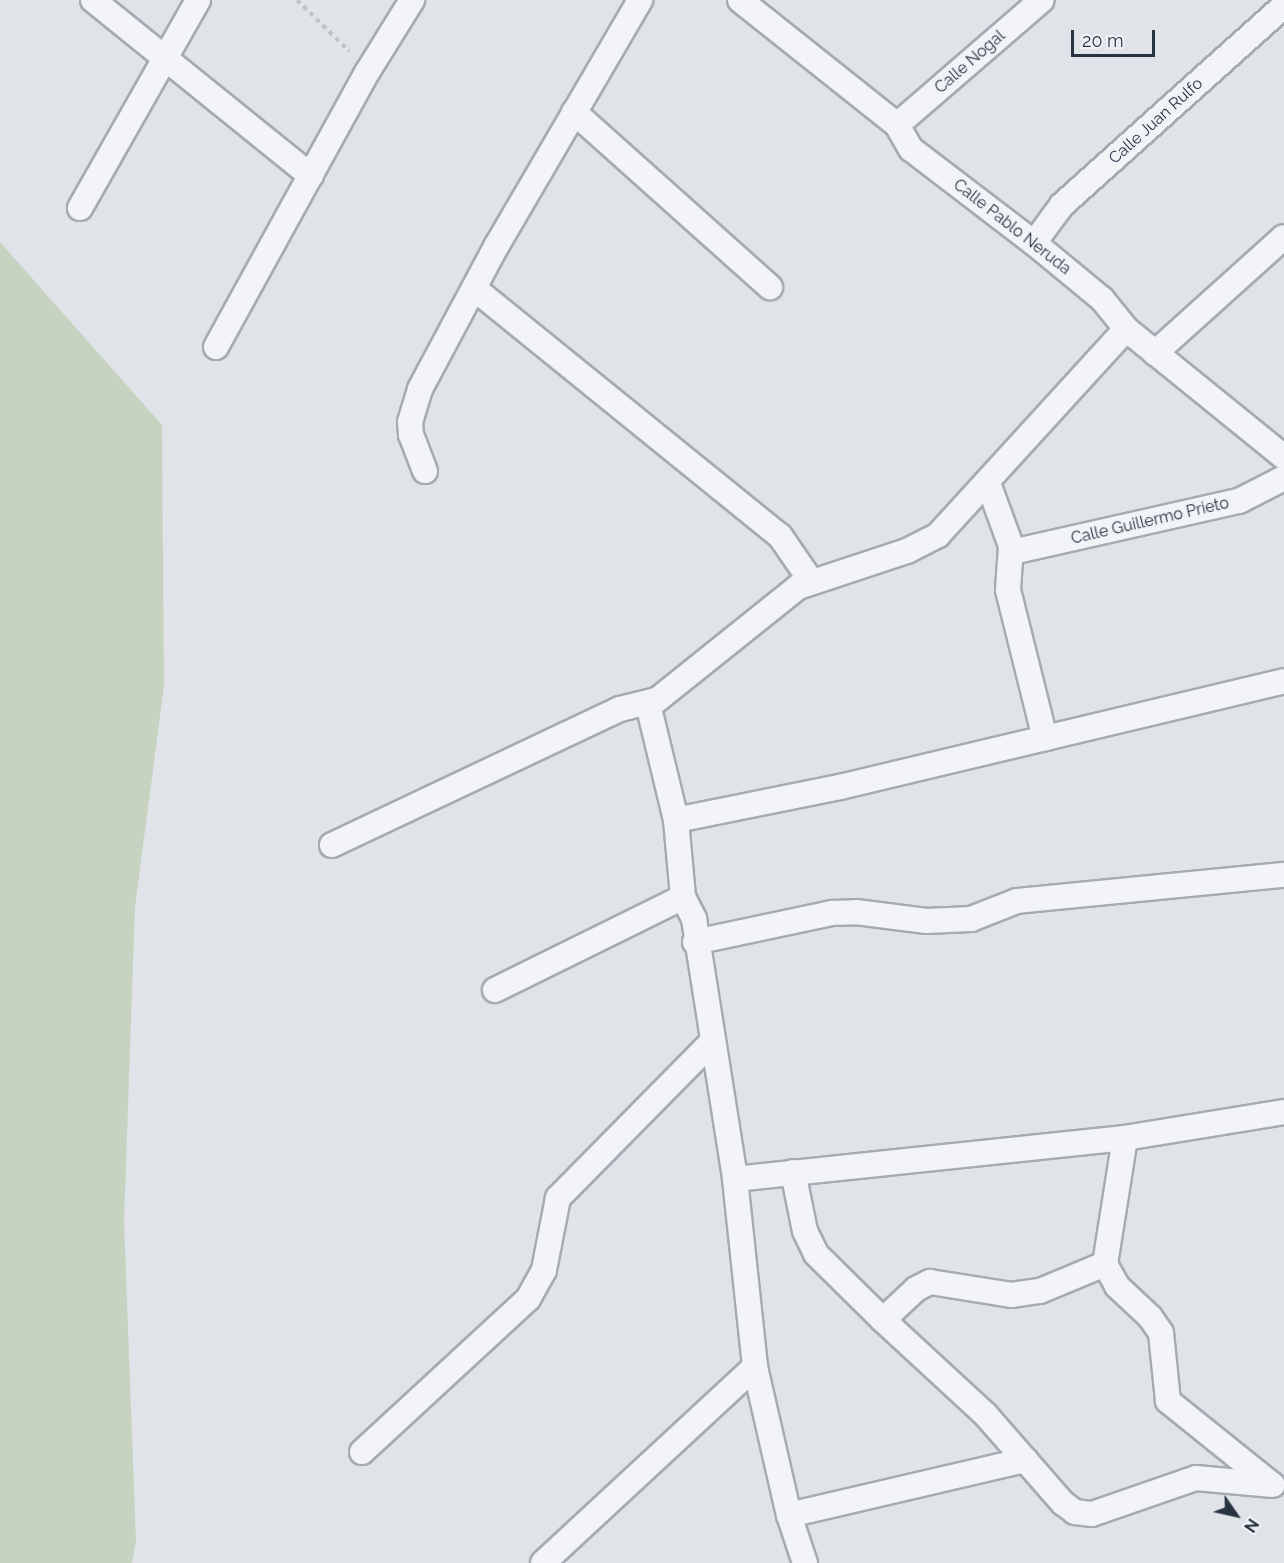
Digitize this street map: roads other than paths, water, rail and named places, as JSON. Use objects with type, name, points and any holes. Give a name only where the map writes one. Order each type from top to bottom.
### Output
[{"type":"street","points":[[93,0],[311,176]]},
{"type":"street","points":[[80,208],[198,0]]},
{"type":"street","points":[[216,347],[368,71],[412,0]]},
{"type":"street","points":[[425,471],[411,435],[414,407],[431,366],[476,290],[497,245],[640,0]]},
{"type":"street","name":"Calle Pablo Neruda","points":[[740,0],[897,125],[911,149],[1034,243],[1102,299],[1126,329],[1284,457]]},
{"type":"street","name":"Calle Nogal","points":[[897,125],[1042,0]]},
{"type":"street","name":"Calle Juan Rulfo","points":[[1034,243],[1062,205],[1284,6]]},
{"type":"street","points":[[574,112],[770,287]]},
{"type":"street","points":[[1155,353],[1284,237]]},
{"type":"street","points":[[476,290],[780,536],[811,580]]},
{"type":"street","points":[[332,845],[620,709],[648,704],[666,694],[782,597],[811,580],[923,544],[950,525],[1126,329]]},
{"type":"street","name":"Calle Guillermo Prieto","points":[[1012,552],[1239,501],[1284,478]]},
{"type":"street","points":[[988,483],[1012,552],[1008,590],[1045,738]]},
{"type":"street","points":[[676,820],[840,787],[1284,681]]},
{"type":"street","points":[[648,704],[676,820],[683,897],[694,918],[694,942],[735,1179],[755,1366],[789,1515],[805,1563]]},
{"type":"street","points":[[694,942],[832,914],[856,912],[926,921],[971,919],[1017,901],[1284,875]]},
{"type":"street","points":[[495,990],[683,897]]},
{"type":"street","points":[[362,1452],[528,1299],[544,1270],[558,1198],[711,1043]]},
{"type":"street","points":[[735,1179],[1125,1138],[1284,1112]]},
{"type":"street","points":[[1125,1138],[1105,1264],[1117,1286],[1150,1317],[1161,1334],[1168,1401],[1177,1411],[1279,1489]]},
{"type":"street","points":[[793,1172],[805,1231],[816,1254],[883,1320],[985,1414],[1063,1503],[1075,1512],[1092,1514],[1196,1478],[1279,1489]]},
{"type":"street","points":[[883,1320],[915,1289],[930,1282],[1011,1295],[1040,1291],[1105,1264]]},
{"type":"street","points":[[543,1563],[755,1366]]},
{"type":"street","points":[[789,1515],[1026,1460]]}]
